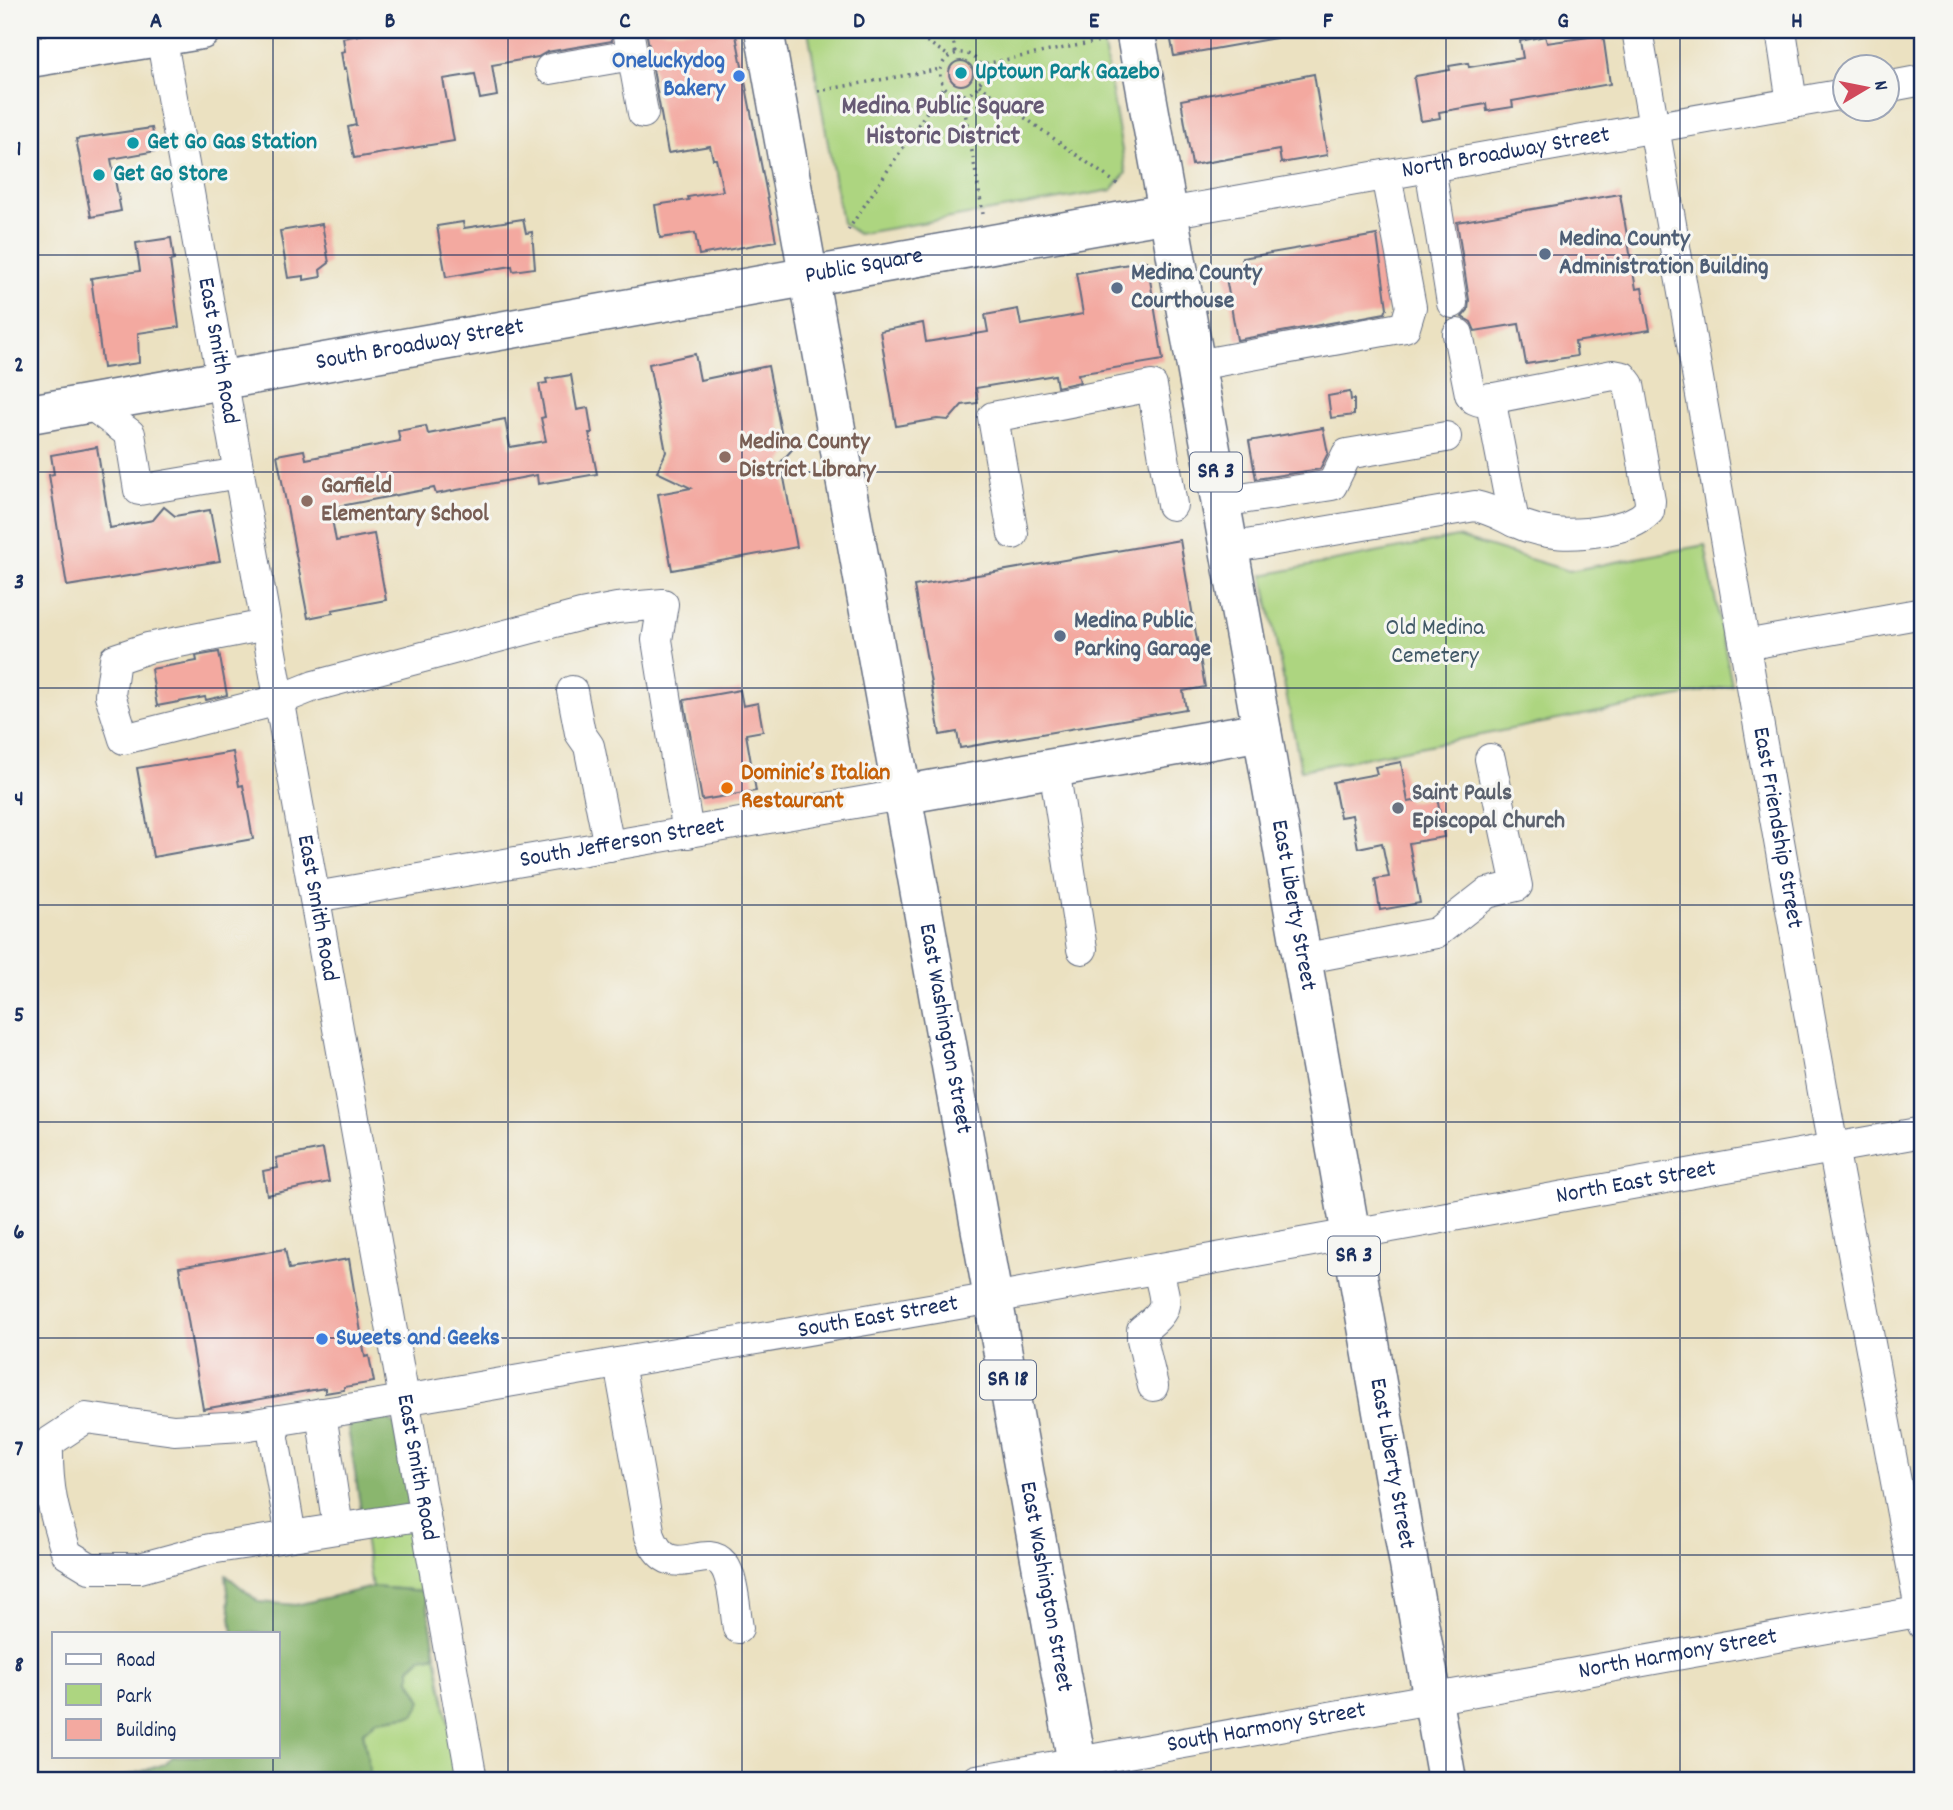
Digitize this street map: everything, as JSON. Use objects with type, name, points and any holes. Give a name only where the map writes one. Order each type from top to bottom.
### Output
[{"type":"main road","points":[[30,58],[161,33],[201,30]]},
{"type":"main road","name":"Public Square","points":[[764,30],[808,277],[1168,213]]},
{"type":"main road","name":"East Liberty Street","points":[[1120,35],[1168,213],[1197,365],[1447,1780]]},
{"type":"main road","name":"South Broadway Street","points":[[30,414],[808,277]]},
{"type":"main road","name":"East Washington Street","points":[[808,277],[1079,1772]]},
{"type":"main road","name":"South Jefferson Street","points":[[901,795],[1262,731]]},
{"type":"street","name":"East Friendship Street","points":[[1637,30],[1834,1148],[1922,1616]]},
{"type":"street","points":[[1781,30],[1792,103]]},
{"type":"street","name":"East Smith Road","points":[[161,33],[472,1780]]},
{"type":"street","points":[[550,69],[630,42],[643,113]]},
{"type":"street","points":[[1900,84],[1923,80]]},
{"type":"street","name":"North Broadway Street","points":[[1168,213],[1830,96]]},
{"type":"street","points":[[1430,167],[1452,303]]},
{"type":"street","points":[[1197,365],[1405,327],[1411,307],[1386,175]]},
{"type":"street","points":[[1229,548],[1475,506],[1493,510],[1514,522],[1562,535],[1581,535],[1630,525],[1649,511],[1650,501],[1629,385],[1623,377],[1613,375],[1479,401],[1470,394],[1458,334]]},
{"type":"street","points":[[1013,534],[993,417],[1152,386],[1172,505]]},
{"type":"street","points":[[1490,398],[1514,522]]},
{"type":"street","points":[[89,403],[130,434],[139,489],[239,473]]},
{"type":"street","points":[[1221,502],[1332,485],[1348,454],[1446,437]]},
{"type":"street","points":[[266,625],[148,648],[114,659],[110,695],[124,739],[279,700],[314,686],[582,615],[617,608],[663,604],[657,640],[688,833]]},
{"type":"street","points":[[1745,645],[1923,613]]},
{"type":"street","points":[[572,691],[580,733],[589,746],[609,846]]},
{"type":"street","points":[[1302,959],[1436,933],[1487,893],[1517,886],[1490,759]]},
{"type":"street","points":[[1054,768],[1082,948]]},
{"type":"street","name":"South Jefferson Street","points":[[315,897],[901,795]]},
{"type":"street","name":"North East Street","points":[[1350,1235],[1923,1132]]},
{"type":"street","name":"South East Street","points":[[291,1536],[210,1549],[140,1568],[90,1568],[66,1554],[52,1510],[47,1480],[48,1443],[86,1418],[174,1430],[243,1426],[1350,1235]]},
{"type":"street","points":[[1153,1386],[1142,1330],[1162,1314],[1165,1306],[1158,1269]]},
{"type":"street","points":[[619,1363],[650,1536],[656,1550],[668,1560],[716,1559],[722,1562],[730,1580],[738,1628]]},
{"type":"street","points":[[321,1413],[338,1528]]},
{"type":"street","points":[[271,1421],[291,1536],[425,1515]]},
{"type":"street","name":"North Harmony Street","points":[[1432,1698],[1922,1616]]},
{"type":"street","name":"South Harmony Street","points":[[977,1780],[1079,1772],[1432,1698]]},
{"type":"path","points":[[909,30],[949,56]]},
{"type":"path","points":[[951,30],[956,54]]},
{"type":"path","points":[[979,65],[1120,35]]},
{"type":"path","points":[[956,54],[970,55],[982,71],[979,85],[962,95],[955,94],[944,86],[941,80],[940,69],[949,56],[956,54]]},
{"type":"path","points":[[818,91],[940,69]]},
{"type":"path","points":[[979,85],[1120,186]]},
{"type":"path","points":[[848,230],[944,86]]},
{"type":"path","points":[[962,95],[983,214]]},
{"type":"green space","points":[[808,30],[1101,30],[1126,173],[1112,190],[858,234],[842,223]]},
{"type":"green space","name":"Old Medina Cemetery","points":[[1457,537],[1569,571],[1705,545],[1732,686],[1301,770],[1263,575]]},
{"type":"green space","points":[[385,1417],[395,1425],[410,1501],[402,1510],[361,1511],[348,1428],[354,1422]]},
{"type":"green space","points":[[415,1530],[425,1591],[372,1587],[363,1531]]},
{"type":"green space","points":[[226,1575],[259,1602],[296,1605],[372,1587],[425,1591],[436,1655],[421,1658],[410,1668],[410,1680],[422,1701],[414,1715],[377,1720],[363,1732],[371,1780],[114,1780],[165,1764],[170,1758],[280,1758],[280,1632],[233,1632]]},
{"type":"green space","points":[[436,1655],[459,1780],[371,1780],[363,1732],[377,1720],[414,1715],[422,1701],[410,1680],[410,1668],[421,1658]]},
{"type":"building","points":[[375,30],[611,30],[612,41],[492,65],[497,96],[480,99],[475,74],[443,79],[454,141],[354,158],[348,127],[356,125],[341,52],[345,51],[343,38],[376,32]]},
{"type":"building","points":[[646,30],[735,30],[776,241],[699,255],[695,233],[660,238],[655,205],[723,191],[716,159],[713,159],[710,146],[668,153]]},
{"type":"building","points":[[1169,30],[1275,30],[1276,38],[1174,56]]},
{"type":"building","points":[[1603,35],[1610,84],[1512,101],[1513,107],[1487,111],[1486,104],[1439,112],[1440,118],[1421,121],[1414,79],[1416,76],[1450,70],[1449,66],[1468,63],[1469,67],[1523,58],[1520,41],[1545,36],[1547,43]]},
{"type":"building","name":"Uptown Park Gazebo","points":[[961,61],[972,68],[973,73],[966,84],[961,85],[950,78],[949,73],[956,62]]},
{"type":"building","points":[[1314,74],[1327,155],[1281,163],[1279,150],[1192,165],[1181,100]]},
{"type":"building","name":"Get Go Store","points":[[152,128],[156,151],[111,159],[121,211],[91,217],[76,139]]},
{"type":"building","name":"Medina County Administration Building","points":[[1620,194],[1636,289],[1642,288],[1650,330],[1575,342],[1577,356],[1526,364],[1519,324],[1475,331],[1471,322],[1462,317],[1468,310],[1469,300],[1457,222]]},
{"type":"building","points":[[523,219],[526,233],[532,232],[535,268],[513,271],[512,266],[446,277],[437,226],[463,222],[464,228]]},
{"type":"building","points":[[322,224],[329,263],[320,270],[321,277],[304,280],[304,276],[288,278],[280,231]]},
{"type":"building","points":[[1377,235],[1387,308],[1385,313],[1237,340],[1225,272],[1244,268],[1242,258]]},
{"type":"building","points":[[171,238],[174,260],[170,261],[179,327],[138,333],[139,363],[103,368],[91,278],[140,271],[136,243]]},
{"type":"building","points":[[1147,261],[1163,360],[1078,374],[1080,382],[1057,387],[1055,375],[976,388],[978,403],[962,405],[949,420],[937,419],[896,426],[880,331],[923,323],[926,342],[988,332],[985,315],[1018,309],[1021,325],[1083,314],[1076,273]]},
{"type":"building","name":"Medina County District Library","points":[[695,354],[700,380],[768,366],[781,432],[796,445],[781,462],[797,547],[672,570],[658,494],[691,488],[657,472],[666,452],[649,364]]},
{"type":"building","points":[[571,375],[577,410],[588,408],[592,433],[589,433],[597,474],[538,484],[537,475],[436,494],[434,488],[330,508],[336,541],[374,534],[386,600],[332,610],[333,613],[308,618],[277,455],[304,450],[306,459],[400,441],[398,431],[426,426],[428,434],[505,419],[510,447],[546,441],[541,418],[545,417],[539,384],[547,383],[546,379]]},
{"type":"building","points":[[1350,392],[1351,400],[1354,399],[1354,415],[1331,418],[1328,396]]},
{"type":"building","points":[[1323,428],[1328,453],[1320,469],[1256,479],[1249,441]]},
{"type":"building","points":[[97,447],[110,528],[153,520],[164,507],[175,516],[210,510],[220,561],[67,586],[49,475],[54,474],[51,455]]},
{"type":"building","name":"Medina Public Parking Garage","points":[[1180,540],[1205,687],[1183,691],[1186,709],[960,748],[957,732],[940,735],[914,586]]},
{"type":"building","points":[[219,652],[227,695],[157,706],[151,669],[197,661],[196,656]]},
{"type":"building","points":[[740,690],[743,706],[758,703],[763,731],[746,734],[756,791],[702,800],[684,700]]},
{"type":"building","points":[[233,752],[239,786],[243,785],[253,839],[153,857],[137,768]]},
{"type":"building","points":[[1401,762],[1408,802],[1437,797],[1444,837],[1409,843],[1420,903],[1380,910],[1375,879],[1389,877],[1382,843],[1358,848],[1352,815],[1340,817],[1333,782],[1377,774],[1375,767]]},
{"type":"building","points":[[323,1149],[329,1182],[267,1195],[263,1171],[278,1168],[276,1158]]},
{"type":"building","points":[[285,1249],[289,1269],[349,1259],[365,1357],[369,1356],[374,1382],[325,1393],[325,1388],[203,1409],[179,1267]]},
{"type":"place","name":"Uptown Park Gazebo","points":[[961,73]]},
{"type":"place","name":"Oneluckydog Bakery","points":[[739,76]]},
{"type":"place","name":"Get Go Gas Station","points":[[133,143]]},
{"type":"place","name":"Get Go Store","points":[[99,175]]},
{"type":"place","name":"Medina County Administration Building","points":[[1545,254]]},
{"type":"place","name":"Medina County Courthouse","points":[[1117,288]]},
{"type":"place","name":"Medina County District Library","points":[[725,457]]},
{"type":"place","name":"Garfield Elementary School","points":[[307,501]]},
{"type":"place","name":"Medina Public Parking Garage","points":[[1060,636]]},
{"type":"place","name":"Dominic’s Italian Restaurant","points":[[727,788]]},
{"type":"place","name":"Saint Pauls Episcopal Church","points":[[1398,808]]},
{"type":"place","name":"Sweets and Geeks","points":[[322,1339]]},
{"type":"district","name":"Medina Public Square Historic District","points":[[943,122]]}]
